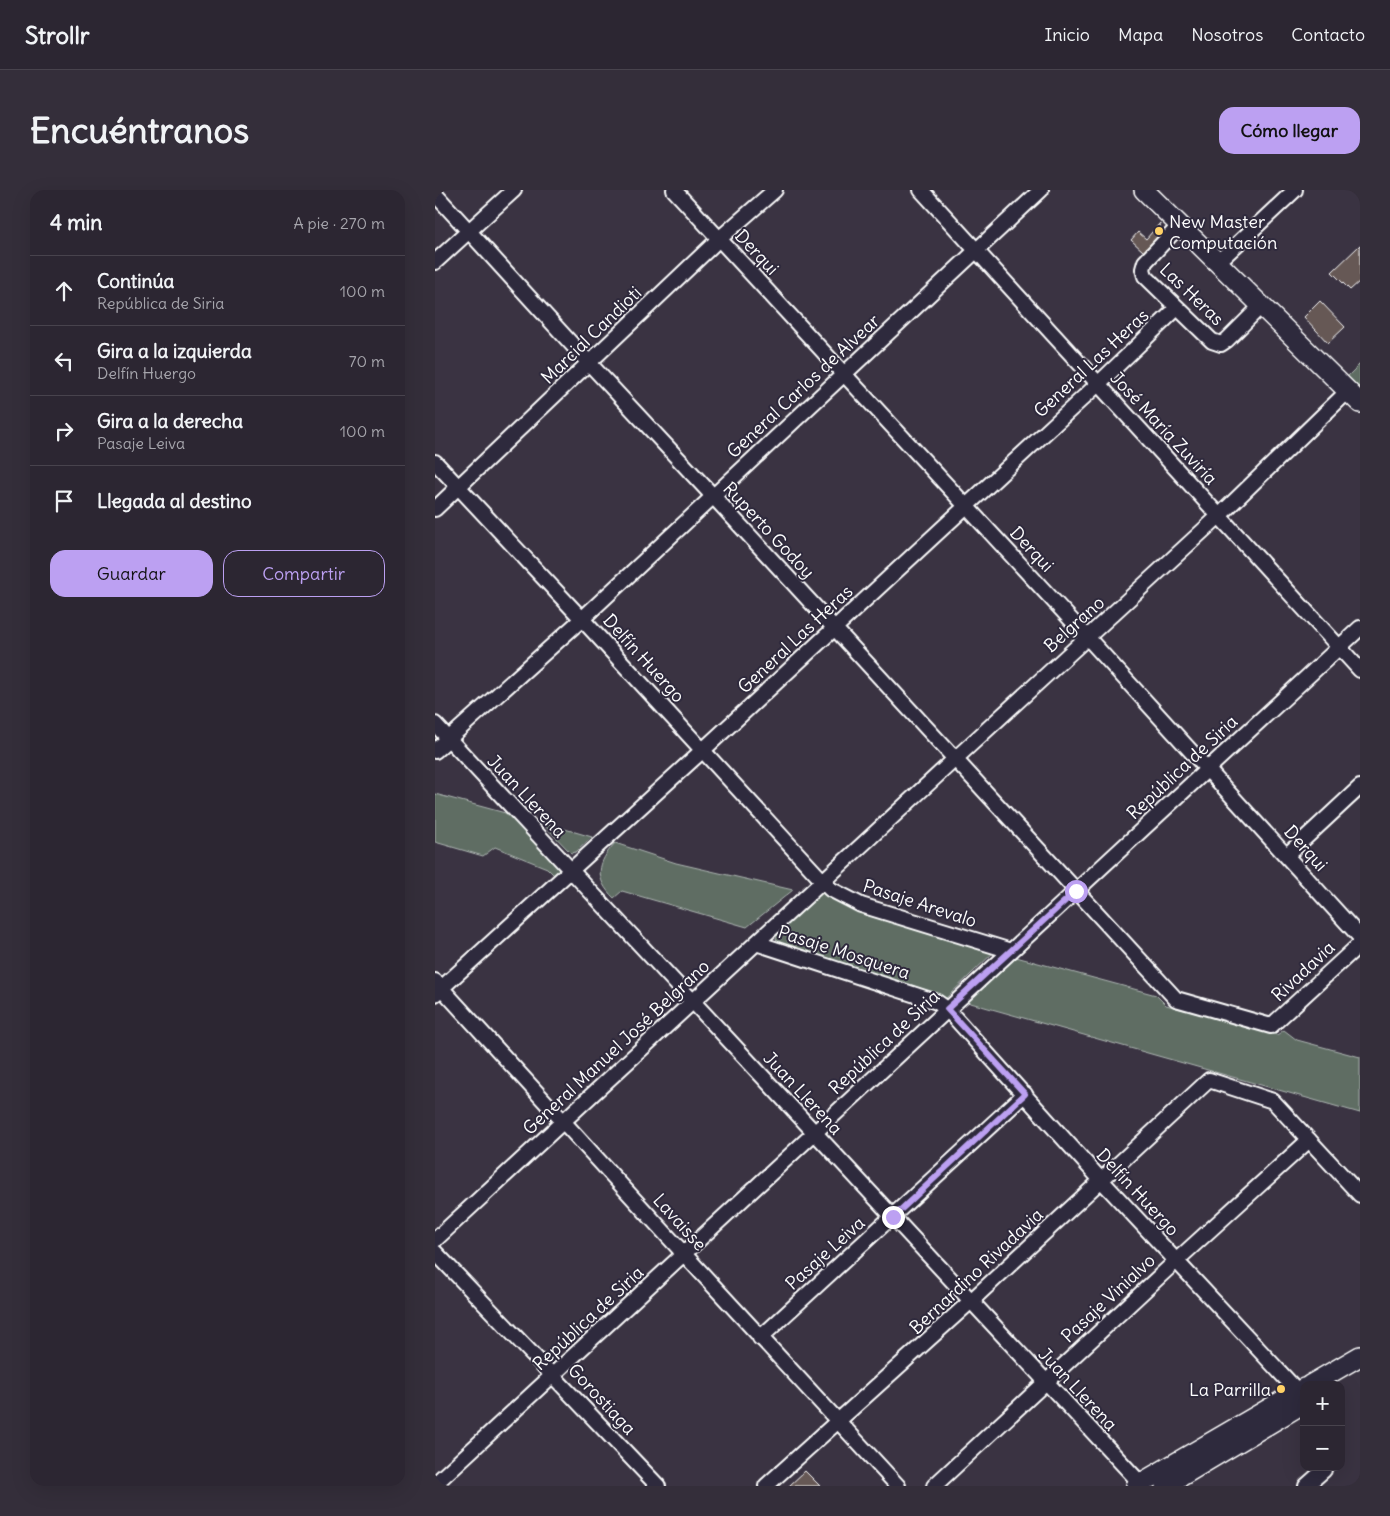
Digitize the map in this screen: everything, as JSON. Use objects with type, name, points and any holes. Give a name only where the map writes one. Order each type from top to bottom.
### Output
[{"type":"main road","points":[[1144,190],[1354,397]]},
{"type":"main road","points":[[1322,1381],[1360,1356]]},
{"type":"main road","points":[[1343,1381],[1360,1371]]},
{"type":"main road","points":[[1140,1485],[1300,1395]]},
{"type":"main road","points":[[1165,1486],[1300,1396]]},
{"type":"street","points":[[435,262],[513,190]]},
{"type":"street","name":"Derqui","points":[[674,190],[966,505],[1360,937]]},
{"type":"street","name":"Marcial Candioti","points":[[435,509],[719,240],[775,190]]},
{"type":"street","name":"José María Zuviría","points":[[921,190],[1360,670]]},
{"type":"street","name":"General Carlos de Alvear","points":[[435,751],[583,619],[1041,190]]},
{"type":"street","points":[[1217,262],[1295,190]]},
{"type":"street","name":"Ruperto Godoy","points":[[435,194],[1076,891]]},
{"type":"street","name":"Las Heras","points":[[1180,225],[1145,262],[1143,269],[1145,276],[1212,341],[1221,344],[1261,306]]},
{"type":"street","name":"General Las Heras","points":[[437,988],[571,871],[703,750],[1098,384],[1177,308]]},
{"type":"street","name":"Belgrano","points":[[823,882],[1219,516],[1354,397]]},
{"type":"street","name":"Delfín Huergo","points":[[435,462],[583,619],[823,882]]},
{"type":"street","name":"República de Siria","points":[[435,1484],[1360,628]]},
{"type":"street","name":"Juan Llerena","points":[[435,724],[1140,1485]]},
{"type":"street","points":[[1287,855],[1360,787]]},
{"type":"street","name":"General Manuel José Belgrano","points":[[435,1240],[823,882]]},
{"type":"street","name":"Pasaje Arevalo","points":[[823,882],[830,889],[861,905],[1011,951]]},
{"type":"street","name":"Rivadavia","points":[[1076,891],[1176,999],[1271,1026],[1360,944]]},
{"type":"street","name":"Pasaje Mosquera","points":[[756,943],[937,1002],[947,1009]]},
{"type":"street","name":"Lavaisse","points":[[437,988],[563,1120],[898,1486]]},
{"type":"street","name":"Delfín Huergo","points":[[947,1009],[1176,1261],[1300,1389]]},
{"type":"street","name":"Bernardino Rivadavia","points":[[766,1486],[839,1422],[1209,1080],[1273,1101],[1309,1140]]},
{"type":"street","name":"Pasaje Leiva","points":[[761,1338],[1025,1094]]},
{"type":"street","points":[[1309,1140],[1360,1194]]},
{"type":"street","name":"Pasaje Vinialvo","points":[[935,1486],[1045,1382],[1309,1140]]},
{"type":"street","name":"Gorostiaga","points":[[435,1252],[658,1486]]},
{"type":"street","points":[[1306,1486],[1323,1471]]},
{"type":"green space","points":[[1360,364],[1360,391],[1347,377]]},
{"type":"green space","points":[[435,794],[509,814],[556,863],[559,869],[555,876],[547,868],[495,847],[483,856],[435,842]]},
{"type":"green space","points":[[541,822],[592,837],[576,852],[571,853]]},
{"type":"green space","points":[[615,843],[676,863],[793,890],[747,927],[622,891],[614,898],[603,884],[600,871],[604,857]]},
{"type":"green space","points":[[824,891],[996,950],[944,1000],[778,945],[776,938],[778,934]]},
{"type":"green space","points":[[1016,957],[1156,995],[1166,1005],[1277,1035],[1284,1030],[1297,1040],[1360,1057],[1360,1113],[967,1002]]},
{"type":"building","points":[[1160,223],[1161,236],[1144,252],[1131,240],[1138,232],[1146,239]]},
{"type":"building","points":[[1360,245],[1360,281],[1350,290],[1332,272]]},
{"type":"building","points":[[1320,301],[1345,327],[1328,343],[1304,317]]},
{"type":"building","points":[[805,1471],[820,1486],[789,1486]]},
{"type":"place","name":"New Master Computación","points":[[1159,231]]},
{"type":"place","name":"La Parrilla","points":[[1281,1389]]},
{"type":"route","points":[[893,1217],[1025,1094],[947,1009],[1076,891]]}]
